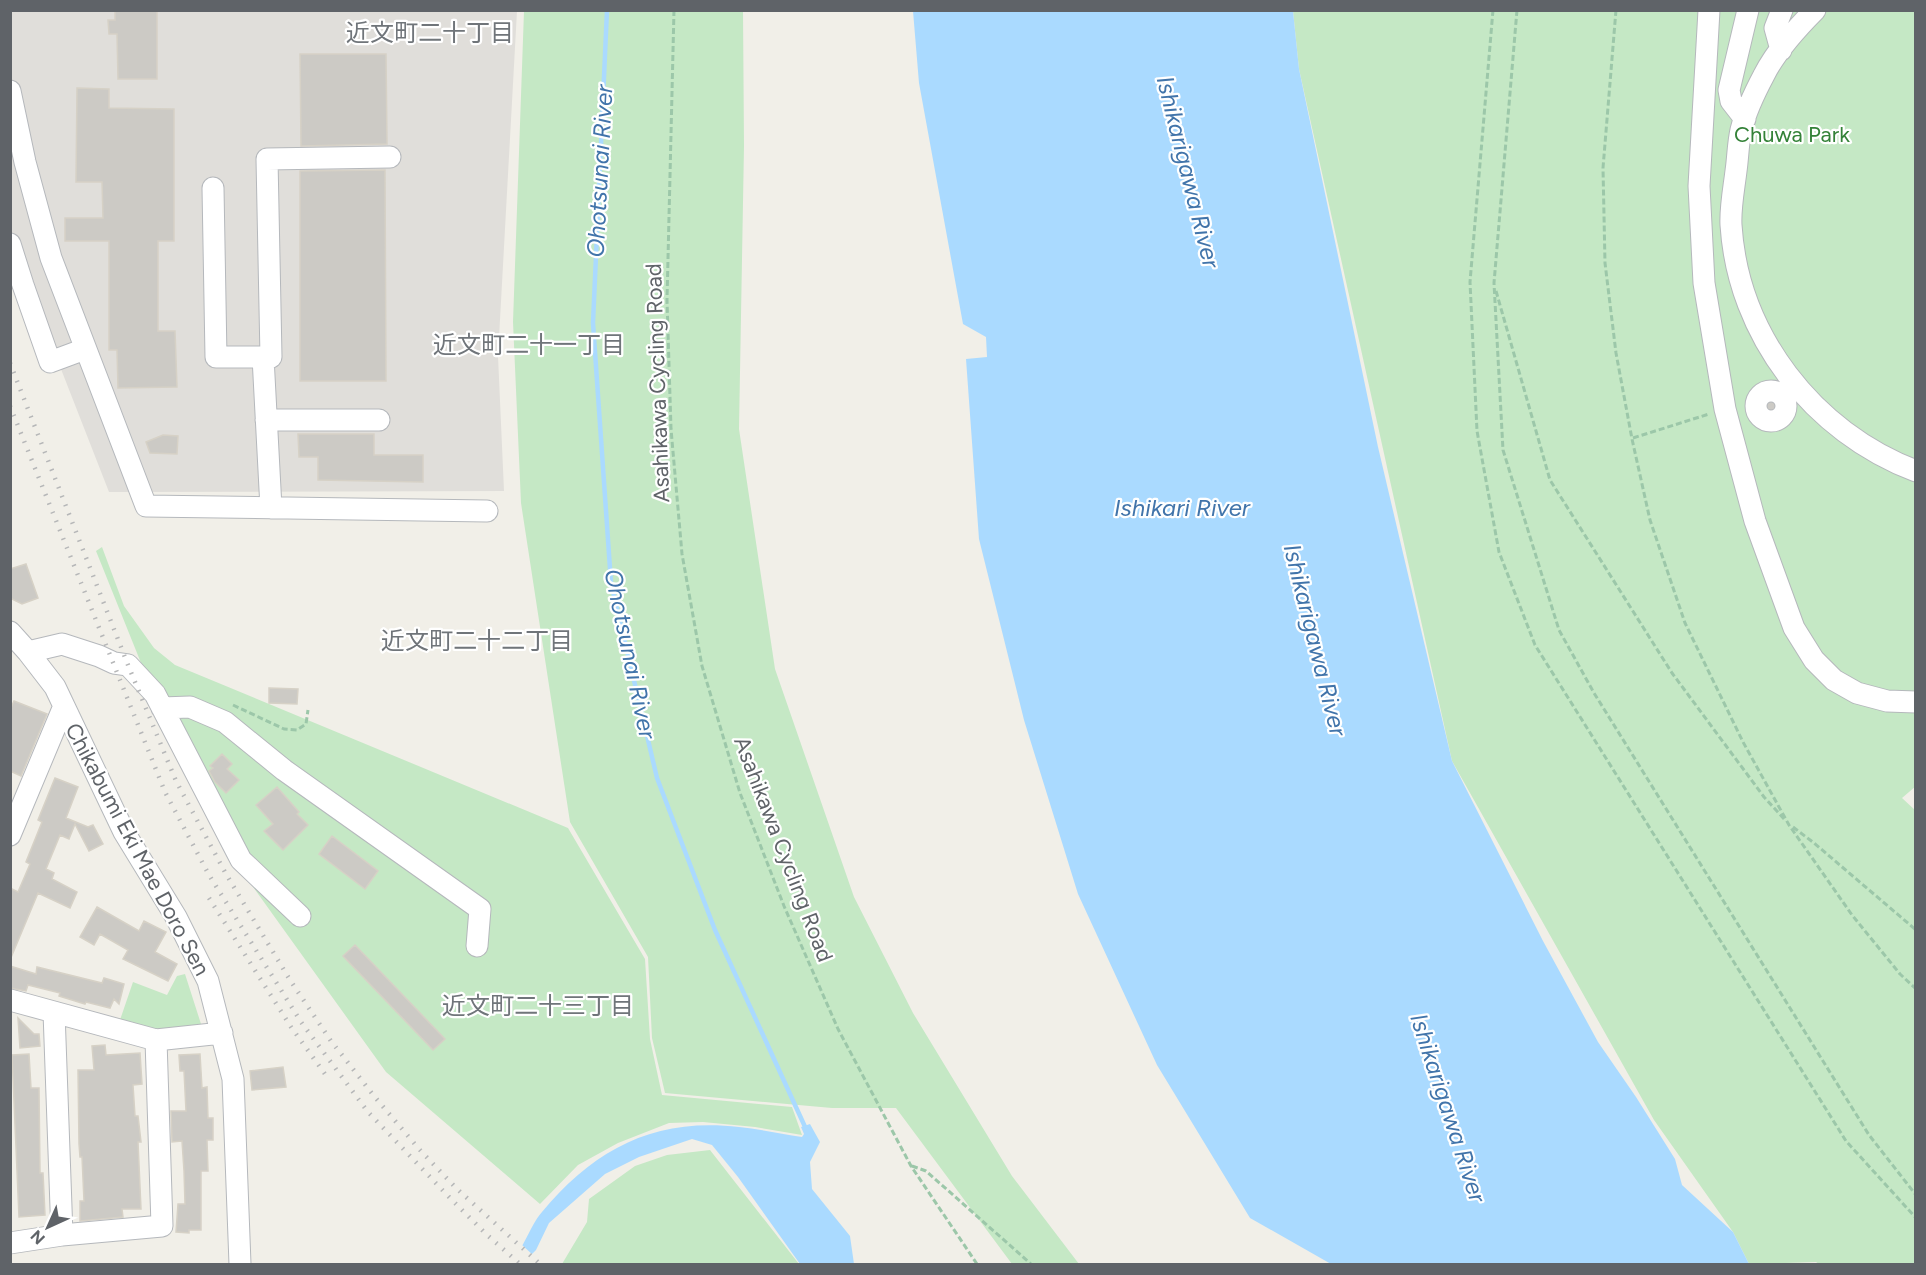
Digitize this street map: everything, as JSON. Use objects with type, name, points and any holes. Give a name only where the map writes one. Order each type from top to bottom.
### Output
[{"type":"street","points":[[1709,10],[1699,186],[1704,283],[1725,410],[1755,521],[1794,628],[1814,660],[1834,680],[1857,693],[1887,701],[1916,702]]},
{"type":"street","points":[[1745,119],[1731,102],[1729,90],[1748,10]]},
{"type":"street","points":[[1781,50],[1774,28],[1782,10]]},
{"type":"street","points":[[1815,10],[1796,29],[1764,74],[1742,128],[1731,224],[1741,287],[1763,339],[1798,390],[1858,441],[1900,465],[1916,471]]},
{"type":"street","points":[[10,91],[25,162],[51,258],[146,506],[487,511]]},
{"type":"street","points":[[213,188],[216,357],[271,357],[267,159],[390,157]]},
{"type":"street","points":[[10,244],[50,362],[85,349]]},
{"type":"street","points":[[1775,356],[1769,362],[1781,399]]},
{"type":"street","points":[[263,357],[271,508]]},
{"type":"street","points":[[1725,410],[1756,405],[1761,394],[1767,391],[1812,415],[1820,411]]},
{"type":"street","points":[[266,420],[379,420]]},
{"type":"street","name":"Chikabumi Eki Mae Doro Sen","points":[[10,633],[28,651],[55,687],[124,832],[177,917],[208,981],[233,1079],[240,1263]]},
{"type":"street","points":[[28,651],[62,644],[114,663],[128,665],[155,694],[241,861],[300,916]]},
{"type":"street","points":[[10,835],[64,706]]},
{"type":"street","points":[[162,708],[190,706],[225,722],[284,770],[480,909],[477,946]]},
{"type":"street","points":[[10,1000],[156,1040],[222,1033]]},
{"type":"street","points":[[54,1012],[62,1235]]},
{"type":"street","points":[[10,1243],[62,1235],[162,1226],[156,1040]]},
{"type":"path","name":"Asahikawa Cycling Road","points":[[674,10],[667,300],[671,429],[682,554],[702,666],[740,793],[784,906],[837,1029],[910,1166],[977,1264]]},
{"type":"path","points":[[1493,10],[1470,282],[1477,431],[1499,552],[1535,645],[1598,746],[1846,1141],[1916,1218]]},
{"type":"path","points":[[1517,10],[1494,283],[1503,450],[1559,630],[1594,693],[1869,1135],[1916,1195]]},
{"type":"path","points":[[1616,10],[1603,168],[1605,263],[1616,353],[1650,520],[1685,623],[1743,741],[1789,825],[1852,915],[1900,974],[1916,989]]},
{"type":"path","points":[[1494,283],[1551,480],[1672,673],[1764,797],[1789,825],[1814,843],[1916,930]]},
{"type":"path","points":[[1632,438],[1725,410]]},
{"type":"path","points":[[203,712],[225,704],[238,705],[284,729],[297,730],[306,724],[308,710]]},
{"type":"path","points":[[910,1166],[926,1171],[1031,1264]]},
{"type":"shaded area","points":[[10,11],[517,11],[498,356],[504,491],[109,492],[27,282],[11,231]]},
{"type":"green space","points":[[524,11],[743,11],[744,146],[739,429],[775,669],[854,897],[913,1013],[1012,1176],[1079,1264],[1012,1264],[896,1108],[832,1108],[665,1093],[652,1038],[648,957],[570,822],[521,503],[513,322]]},
{"type":"green space","name":"Chuwa Park","points":[[1293,11],[1915,11],[1916,786],[1902,798],[1916,811],[1915,1264],[1819,1264],[1816,1262],[1749,1264],[1733,1232],[1654,1120],[1452,761],[1299,69]]},
{"type":"green space","points":[[102,547],[124,606],[154,648],[175,665],[568,828],[645,959],[650,1039],[662,1095],[792,1107],[802,1135],[755,1127],[703,1122],[669,1123],[618,1143],[578,1165],[540,1204],[386,1072],[246,877],[178,755],[96,551]]},
{"type":"green space","points":[[185,974],[201,1024],[199,1029],[158,1031],[120,1020],[133,982],[167,995],[177,976]]},
{"type":"green space","points":[[710,1150],[799,1264],[562,1264],[587,1222],[589,1199],[635,1166],[667,1155]]},
{"type":"water","name":"Ishikari River","points":[[913,11],[1293,11],[1299,69],[1378,447],[1452,761],[1543,941],[1598,1042],[1675,1159],[1682,1185],[1733,1232],[1749,1264],[1331,1264],[1250,1218],[1157,1065],[1078,894],[1024,720],[979,539],[966,359],[987,357],[986,337],[963,324],[919,83]]},
{"type":"water","points":[[810,1124],[820,1142],[810,1162],[812,1189],[850,1236],[854,1264],[800,1264],[738,1177],[712,1145],[692,1139],[639,1157],[605,1174],[549,1223],[536,1250],[522,1264],[507,1264],[519,1251],[537,1218],[562,1190],[605,1155],[628,1142],[680,1127],[709,1125],[747,1128],[802,1137],[804,1134],[801,1127]]},
{"type":"pier","points":[[521,1244],[534,1256],[526,1264],[510,1264],[506,1261]]},
{"type":"building","points":[[115,10],[157,10],[157,79],[118,79],[117,34],[109,34],[108,20],[115,20]]},
{"type":"building","points":[[300,54],[386,54],[387,144],[301,146]]},
{"type":"building","points":[[77,88],[109,89],[109,108],[174,109],[174,241],[158,241],[158,331],[175,331],[177,387],[118,388],[117,350],[109,350],[109,241],[65,241],[65,218],[103,218],[102,182],[76,182]]},
{"type":"building","points":[[385,170],[386,381],[300,381],[300,171]]},
{"type":"building","points":[[1766,394],[1783,412],[1777,419],[1765,416],[1759,411],[1759,400]]},
{"type":"building","points":[[298,434],[374,434],[374,455],[423,455],[423,482],[318,480],[318,457],[299,457]]},
{"type":"building","points":[[163,435],[178,436],[177,454],[150,453],[146,442]]},
{"type":"building","points":[[26,564],[38,598],[22,604],[10,598],[10,569]]},
{"type":"building","points":[[269,688],[298,689],[297,704],[269,703]]},
{"type":"building","points":[[14,701],[47,714],[21,776],[10,771],[10,710]]},
{"type":"building","points":[[222,754],[232,764],[227,769],[239,780],[226,793],[215,782],[209,771],[213,768],[210,766]]},
{"type":"building","points":[[55,778],[78,787],[66,818],[88,827],[93,825],[103,844],[89,851],[75,824],[69,839],[60,835],[46,869],[54,873],[52,879],[77,892],[70,908],[38,893],[10,960],[10,888],[18,892],[30,864],[26,862],[42,822],[38,820]]},
{"type":"building","points":[[277,787],[308,825],[283,850],[264,831],[273,824],[256,805]]},
{"type":"building","points":[[332,836],[378,871],[365,889],[319,854]]},
{"type":"building","points":[[97,907],[139,931],[144,921],[166,932],[155,952],[177,964],[168,981],[123,959],[128,950],[100,934],[94,945],[80,937]]},
{"type":"building","points":[[355,945],[445,1039],[433,1050],[343,956]]},
{"type":"building","points":[[10,966],[36,974],[37,967],[102,983],[104,978],[124,984],[119,1004],[114,999],[110,1008],[86,1002],[85,1004],[59,996],[60,993],[28,985],[26,991],[10,988]]},
{"type":"building","points":[[18,1018],[34,1034],[39,1034],[40,1046],[20,1048]]},
{"type":"building","points":[[105,1045],[106,1055],[140,1053],[142,1084],[133,1085],[135,1116],[138,1116],[141,1142],[138,1142],[141,1209],[122,1209],[123,1217],[80,1221],[80,1201],[84,1201],[82,1157],[80,1157],[79,1144],[78,1070],[94,1070],[92,1046]]},
{"type":"building","points":[[29,1054],[31,1088],[39,1088],[40,1173],[43,1173],[45,1215],[19,1217],[12,1055]]},
{"type":"building","points":[[200,1054],[202,1088],[207,1087],[208,1118],[213,1118],[213,1140],[207,1140],[208,1171],[201,1171],[201,1230],[189,1230],[189,1233],[176,1232],[178,1204],[185,1204],[184,1171],[182,1141],[172,1142],[171,1111],[186,1111],[184,1071],[180,1071],[179,1055]]},
{"type":"building","points":[[283,1067],[286,1087],[252,1090],[250,1071]]},
{"type":"waterway","name":"Ohotsunai River","points":[[607,10],[593,323],[611,583],[657,778],[715,930],[806,1129]]},
{"type":"railway","points":[[10,363],[176,781],[226,874],[290,980],[331,1041],[374,1096],[456,1188],[540,1264]]},
{"type":"railway","points":[[10,406],[165,792],[209,875],[301,1022],[368,1112],[450,1198],[520,1264]]},
{"type":"railway","points":[[209,898],[291,1027],[325,1074]]},
{"type":"district","name":"近文町二十丁目","points":[[430,33]]},
{"type":"district","name":"近文町二十一丁目","points":[[529,345]]},
{"type":"district","name":"近文町二十二丁目","points":[[477,641]]},
{"type":"district","name":"近文町二十三丁目","points":[[538,1006]]},
{"type":"water label","name":"Ishikarigawa River","points":[[1188,172]]},
{"type":"water label","name":"Ishikarigawa River","points":[[1315,640]]},
{"type":"water label","name":"Ishikarigawa River","points":[[1448,1108]]}]
